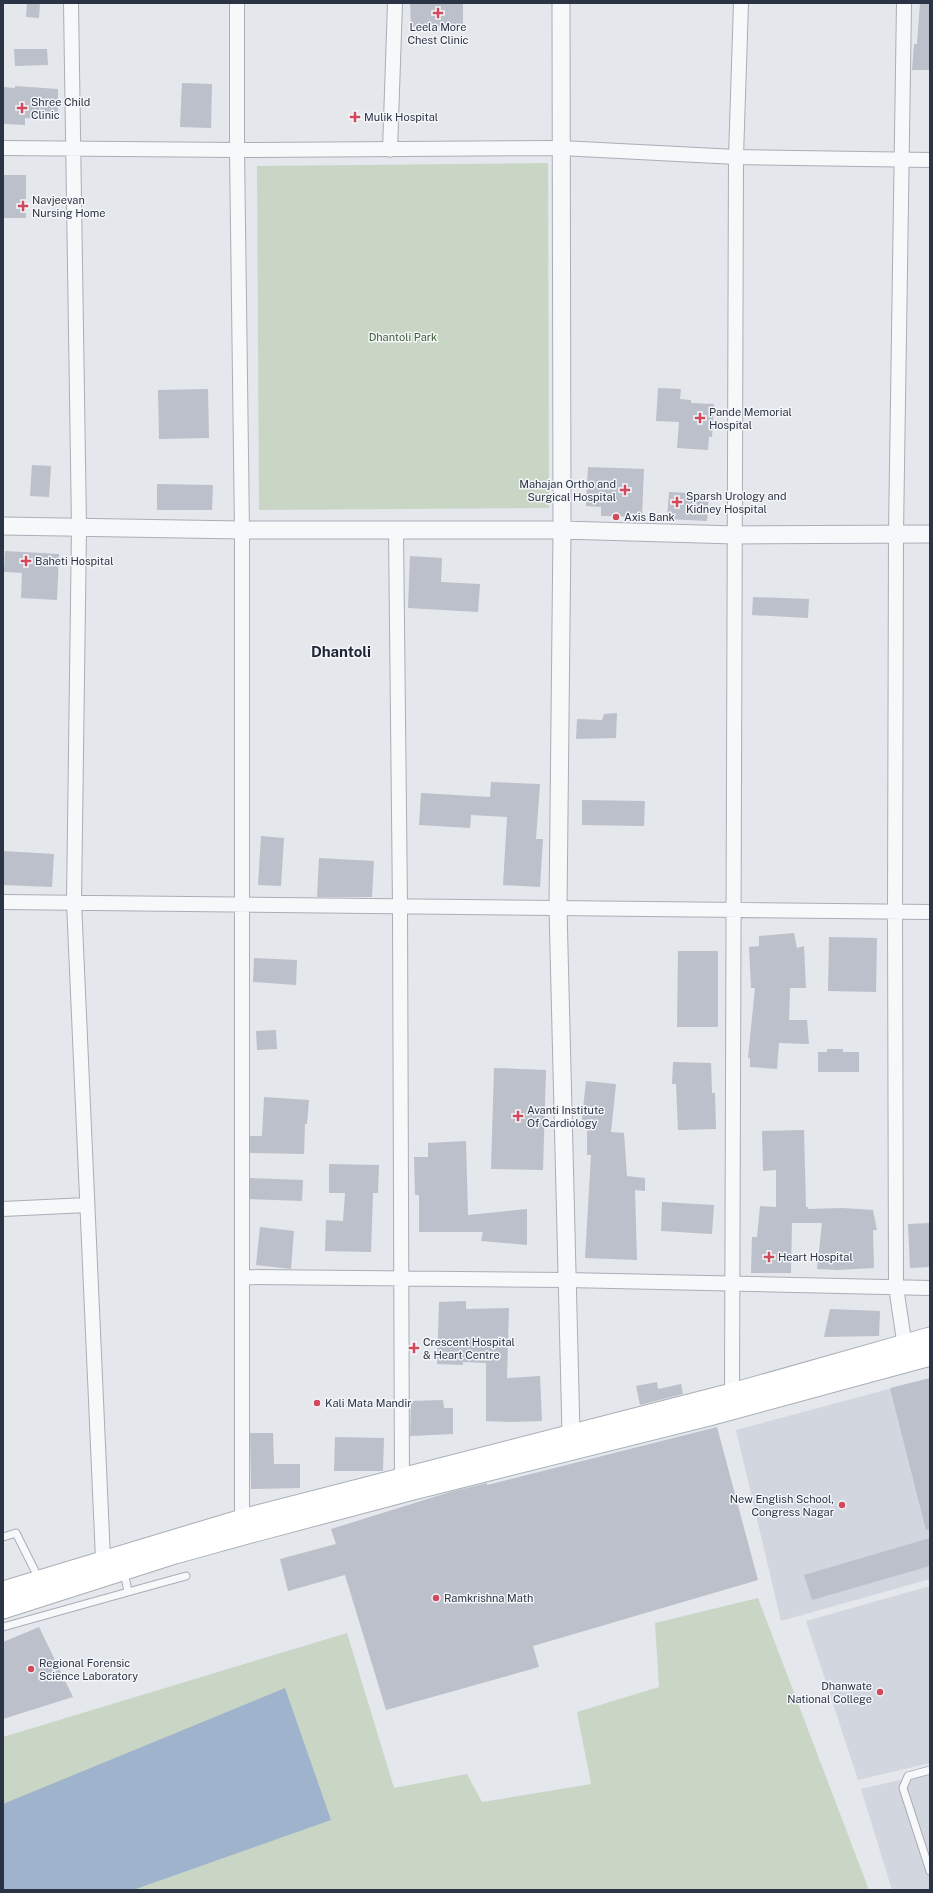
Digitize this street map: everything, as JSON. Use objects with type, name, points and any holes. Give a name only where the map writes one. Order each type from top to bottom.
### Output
[{"type":"main road","points":[[3,1591],[103,1559],[243,1527],[572,1441],[732,1393],[930,1337]]},
{"type":"main road","points":[[572,1441],[709,1416],[930,1356]]},
{"type":"main road","points":[[3,1609],[124,1571],[243,1527]]},
{"type":"street","points":[[71,3],[79,527],[74,902],[103,1559]]},
{"type":"street","points":[[237,3],[237,150],[242,530],[243,1527]]},
{"type":"street","points":[[390,150],[395,3]]},
{"type":"street","points":[[561,3],[562,530],[558,908],[572,1441]]},
{"type":"street","points":[[732,1393],[736,157],[741,3]]},
{"type":"street","points":[[904,3],[896,533],[896,1287],[908,1362]]},
{"type":"street","points":[[3,148],[74,147],[237,150],[561,148],[736,157],[930,160]]},
{"type":"street","points":[[3,526],[242,530],[562,530],[735,535],[930,534]]},
{"type":"street","points":[[396,530],[400,906],[402,1485]]},
{"type":"street","points":[[3,902],[930,912]]},
{"type":"street","points":[[3,1209],[87,1205]]},
{"type":"street","points":[[242,1277],[567,1280],[930,1288]]},
{"type":"lane","points":[[3,1537],[16,1533],[39,1580]]},
{"type":"lane","points":[[124,1571],[128,1592]]},
{"type":"lane","points":[[3,1627],[186,1576]]},
{"type":"lane","points":[[930,1770],[908,1776],[903,1788],[930,1871]]},
{"type":"shaded area","name":"New English School, Congress Nagar","points":[[930,1378],[930,1579],[781,1621],[736,1430]]},
{"type":"shaded area","name":"Dhanwate National College","points":[[930,1586],[930,1763],[858,1780],[806,1621]]},
{"type":"shaded area","points":[[930,1773],[930,1890],[892,1890],[861,1789]]},
{"type":"green space","name":"Dhantoli Park","points":[[548,163],[549,508],[259,510],[257,166]]},
{"type":"green space","points":[[758,1598],[869,1890],[3,1890],[3,1737],[347,1633],[394,1788],[467,1774],[482,1802],[591,1784],[577,1712],[659,1687],[655,1623]]},
{"type":"water","points":[[285,1688],[331,1820],[133,1890],[3,1890],[3,1804]]},
{"type":"building","points":[[27,3],[40,3],[39,18],[26,17]]},
{"type":"building","points":[[410,3],[463,3],[463,26],[411,27]]},
{"type":"building","points":[[920,3],[930,3],[930,70],[912,70],[914,44],[917,44]]},
{"type":"building","points":[[14,49],[47,49],[48,65],[15,66]]},
{"type":"building","points":[[182,83],[212,84],[211,128],[180,127]]},
{"type":"building","points":[[15,86],[58,89],[58,120],[25,118],[25,125],[3,124],[3,87],[15,88]]},
{"type":"building","points":[[3,175],[26,175],[26,218],[3,218]]},
{"type":"building","points":[[658,388],[681,389],[680,399],[691,400],[691,403],[714,404],[712,437],[709,437],[708,450],[677,448],[679,422],[656,421]]},
{"type":"building","points":[[208,389],[209,438],[159,439],[158,390]]},
{"type":"building","points":[[32,465],[51,466],[49,497],[30,496]]},
{"type":"building","points":[[588,467],[644,469],[642,517],[601,516],[601,507],[586,506]]},
{"type":"building","points":[[157,484],[213,485],[212,510],[157,510]]},
{"type":"building","points":[[669,492],[709,494],[707,521],[667,519]]},
{"type":"building","points":[[5,551],[59,554],[57,600],[21,598],[22,573],[4,572]]},
{"type":"building","points":[[410,556],[442,558],[441,582],[480,584],[478,612],[408,608]]},
{"type":"building","points":[[753,597],[809,599],[808,618],[752,615]]},
{"type":"building","points":[[617,713],[616,738],[576,739],[577,719],[602,720],[604,714]]},
{"type":"building","points":[[491,782],[540,784],[536,839],[543,839],[540,887],[503,885],[507,817],[471,815],[470,828],[419,825],[421,793],[490,797]]},
{"type":"building","points":[[582,800],[645,801],[644,826],[582,825]]},
{"type":"building","points":[[261,836],[284,838],[281,886],[258,885]]},
{"type":"building","points":[[3,851],[54,854],[52,887],[3,885]]},
{"type":"building","points":[[319,858],[374,861],[372,897],[317,897]]},
{"type":"building","points":[[794,933],[797,948],[804,946],[806,988],[790,988],[789,1020],[807,1020],[809,1044],[779,1043],[777,1069],[750,1067],[750,1058],[748,1058],[755,988],[751,988],[749,947],[759,946],[759,936]]},
{"type":"building","points":[[829,937],[877,938],[876,992],[828,991]]},
{"type":"building","points":[[678,951],[718,951],[718,1027],[677,1027]]},
{"type":"building","points":[[254,958],[297,960],[296,985],[253,982]]},
{"type":"building","points":[[276,1030],[277,1049],[257,1050],[256,1031]]},
{"type":"building","points":[[827,1049],[843,1049],[843,1052],[859,1052],[859,1072],[818,1072],[818,1052],[827,1052]]},
{"type":"building","points":[[673,1062],[711,1063],[712,1093],[715,1093],[716,1129],[678,1130],[676,1084],[672,1084]]},
{"type":"building","points":[[494,1068],[546,1070],[543,1170],[491,1169]]},
{"type":"building","points":[[586,1081],[616,1084],[611,1132],[624,1133],[627,1176],[645,1178],[645,1191],[635,1190],[637,1260],[585,1258],[591,1155],[587,1155],[587,1128],[581,1127]]},
{"type":"building","points":[[264,1097],[309,1100],[307,1124],[305,1124],[304,1154],[250,1153],[250,1136],[262,1136]]},
{"type":"building","points":[[804,1130],[806,1207],[808,1207],[808,1209],[843,1208],[873,1210],[877,1230],[873,1230],[874,1268],[837,1270],[817,1269],[822,1223],[792,1223],[791,1273],[751,1273],[752,1237],[757,1237],[760,1206],[776,1207],[776,1170],[763,1171],[762,1131]]},
{"type":"building","points":[[466,1141],[468,1215],[527,1209],[527,1245],[481,1241],[483,1232],[419,1232],[419,1195],[415,1195],[414,1157],[428,1157],[428,1143]]},
{"type":"building","points":[[329,1164],[379,1165],[378,1193],[373,1193],[371,1252],[325,1251],[326,1220],[343,1221],[345,1193],[329,1193]]},
{"type":"building","points":[[250,1178],[303,1180],[302,1201],[250,1199]]},
{"type":"building","points":[[662,1202],[714,1205],[712,1234],[661,1231]]},
{"type":"building","points":[[930,1223],[930,1267],[910,1268],[908,1224]]},
{"type":"building","points":[[260,1227],[294,1231],[291,1269],[256,1265]]},
{"type":"building","points":[[466,1301],[466,1309],[509,1308],[507,1378],[540,1376],[542,1421],[486,1421],[486,1363],[463,1362],[463,1365],[437,1364],[439,1302]]},
{"type":"building","points":[[830,1309],[880,1311],[879,1336],[824,1337]]},
{"type":"building","points":[[930,1378],[930,1529],[926,1530],[890,1388]]},
{"type":"building","points":[[657,1382],[658,1389],[681,1384],[683,1394],[640,1405],[636,1386]]},
{"type":"building","points":[[443,1400],[444,1408],[453,1408],[453,1434],[410,1436],[411,1401]]},
{"type":"building","points":[[717,1427],[758,1580],[533,1646],[539,1667],[386,1710],[345,1575],[288,1591],[280,1559],[336,1544],[331,1529],[450,1492],[487,1483],[487,1485]]},
{"type":"building","points":[[250,1433],[273,1433],[274,1464],[300,1464],[300,1488],[251,1489]]},
{"type":"building","points":[[335,1437],[384,1438],[383,1471],[334,1471]]},
{"type":"building","points":[[930,1538],[930,1566],[812,1600],[804,1575]]},
{"type":"building","name":"Regional Forensic Science Laboratory","points":[[39,1627],[73,1697],[3,1719],[3,1642]]},
{"type":"place","name":"Leela More Chest Clinic","points":[[438,13]]},
{"type":"place","name":"Shree Child Clinic","points":[[22,108]]},
{"type":"place","name":"Mulik Hospital","points":[[355,117]]},
{"type":"place","name":"Navjeevan Nursing Home","points":[[23,206]]},
{"type":"place","name":"Pande Memorial Hospital","points":[[700,418]]},
{"type":"place","name":"Mahajan Ortho and Surgical Hospital","points":[[625,490]]},
{"type":"place","name":"Sparsh Urology and Kidney Hospital","points":[[677,502]]},
{"type":"place","name":"Axis Bank","points":[[616,517]]},
{"type":"place","name":"Baheti Hospital","points":[[26,561]]},
{"type":"place","name":"Avanti Institute Of Cardiology","points":[[518,1116]]},
{"type":"place","name":"Heart Hospital","points":[[769,1257]]},
{"type":"place","name":"Crescent Hospital & Heart Centre","points":[[414,1348]]},
{"type":"place","name":"Kali Mata Mandir","points":[[317,1403]]},
{"type":"place","name":"New English School, Congress Nagar","points":[[842,1505]]},
{"type":"place","name":"Ramkrishna Math","points":[[436,1598]]},
{"type":"place","name":"Regional Forensic Science Laboratory","points":[[31,1669]]},
{"type":"place","name":"Dhanwate National College","points":[[880,1692]]},
{"type":"district","name":"Dhantoli","points":[[341,651]]}]
